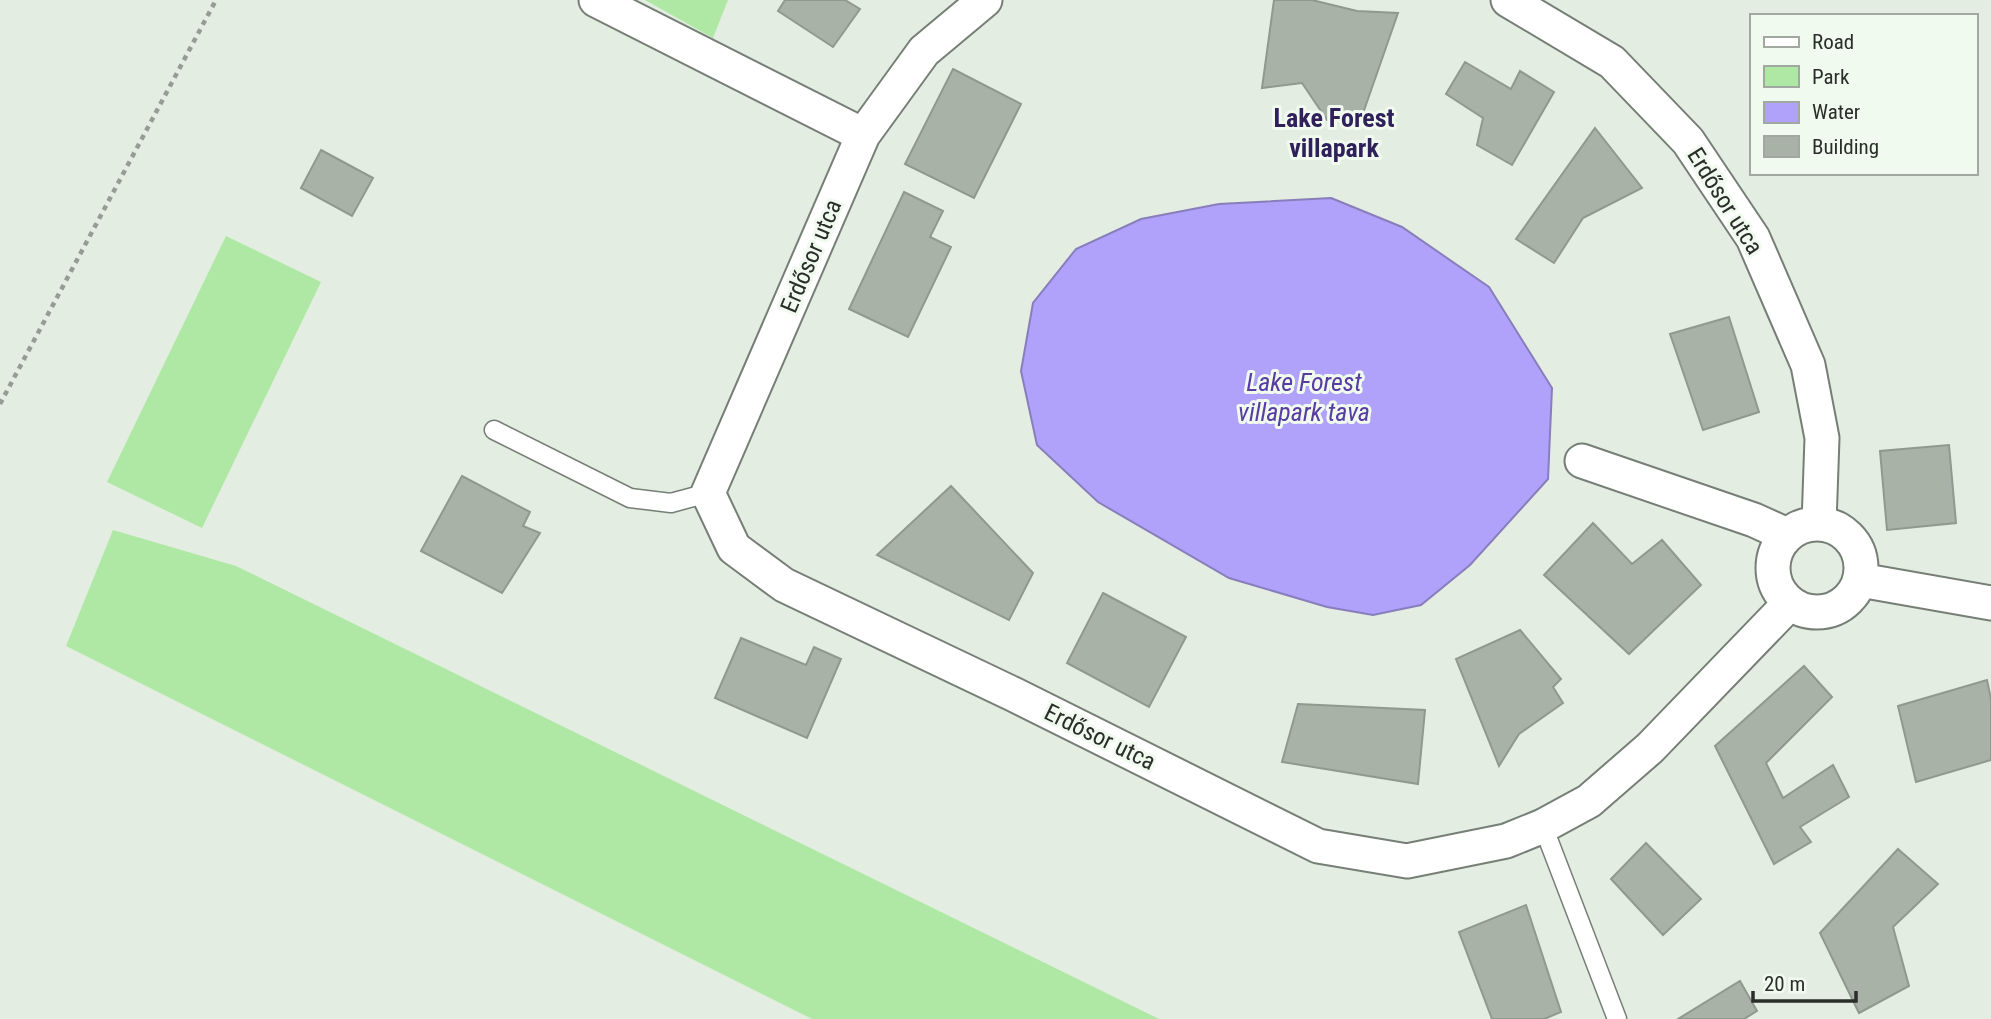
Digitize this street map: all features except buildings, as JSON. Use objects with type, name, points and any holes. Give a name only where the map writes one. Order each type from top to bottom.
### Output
[{"type":"street","points":[[596,0],[863,135]]},
{"type":"street","name":"Erdősor utca","points":[[985,0],[925,51],[863,135],[708,493],[734,548],[784,585],[1026,700],[1318,846],[1407,861],[1506,841],[1543,826],[1589,801],[1650,748],[1790,603]]},
{"type":"street","name":"Erdősor utca","points":[[1508,0],[1612,62],[1688,141],[1752,238],[1808,365],[1822,438],[1819,524]]},
{"type":"street","points":[[1582,461],[1754,520],[1787,535]]},
{"type":"street","points":[[1819,524],[1835,527],[1848,536],[1857,549],[1861,564],[1860,580],[1852,595],[1839,607],[1822,612],[1805,611],[1790,603],[1779,592],[1773,570],[1777,548],[1787,535],[1797,528],[1819,524]]},
{"type":"street","points":[[1860,580],[1991,603]]},
{"type":"lane","points":[[494,430],[630,498],[671,503],[708,493]]},
{"type":"lane","points":[[1543,826],[1617,1019]]},
{"type":"path","points":[[0,404],[215,0]]},
{"type":"green space","points":[[645,0],[728,0],[713,38]]},
{"type":"green space","points":[[226,236],[321,282],[202,528],[107,482]]},
{"type":"green space","points":[[113,530],[236,566],[1159,1019],[812,1019],[66,646]]},
{"type":"water","name":"Lake Forest villapark tava","points":[[1331,198],[1402,227],[1489,287],[1552,388],[1548,479],[1470,565],[1421,605],[1373,615],[1327,607],[1229,578],[1098,502],[1037,445],[1021,371],[1033,303],[1076,249],[1141,219],[1219,204]]},
{"type":"district","name":"Lake Forest villapark","points":[[1334,133]]}]
